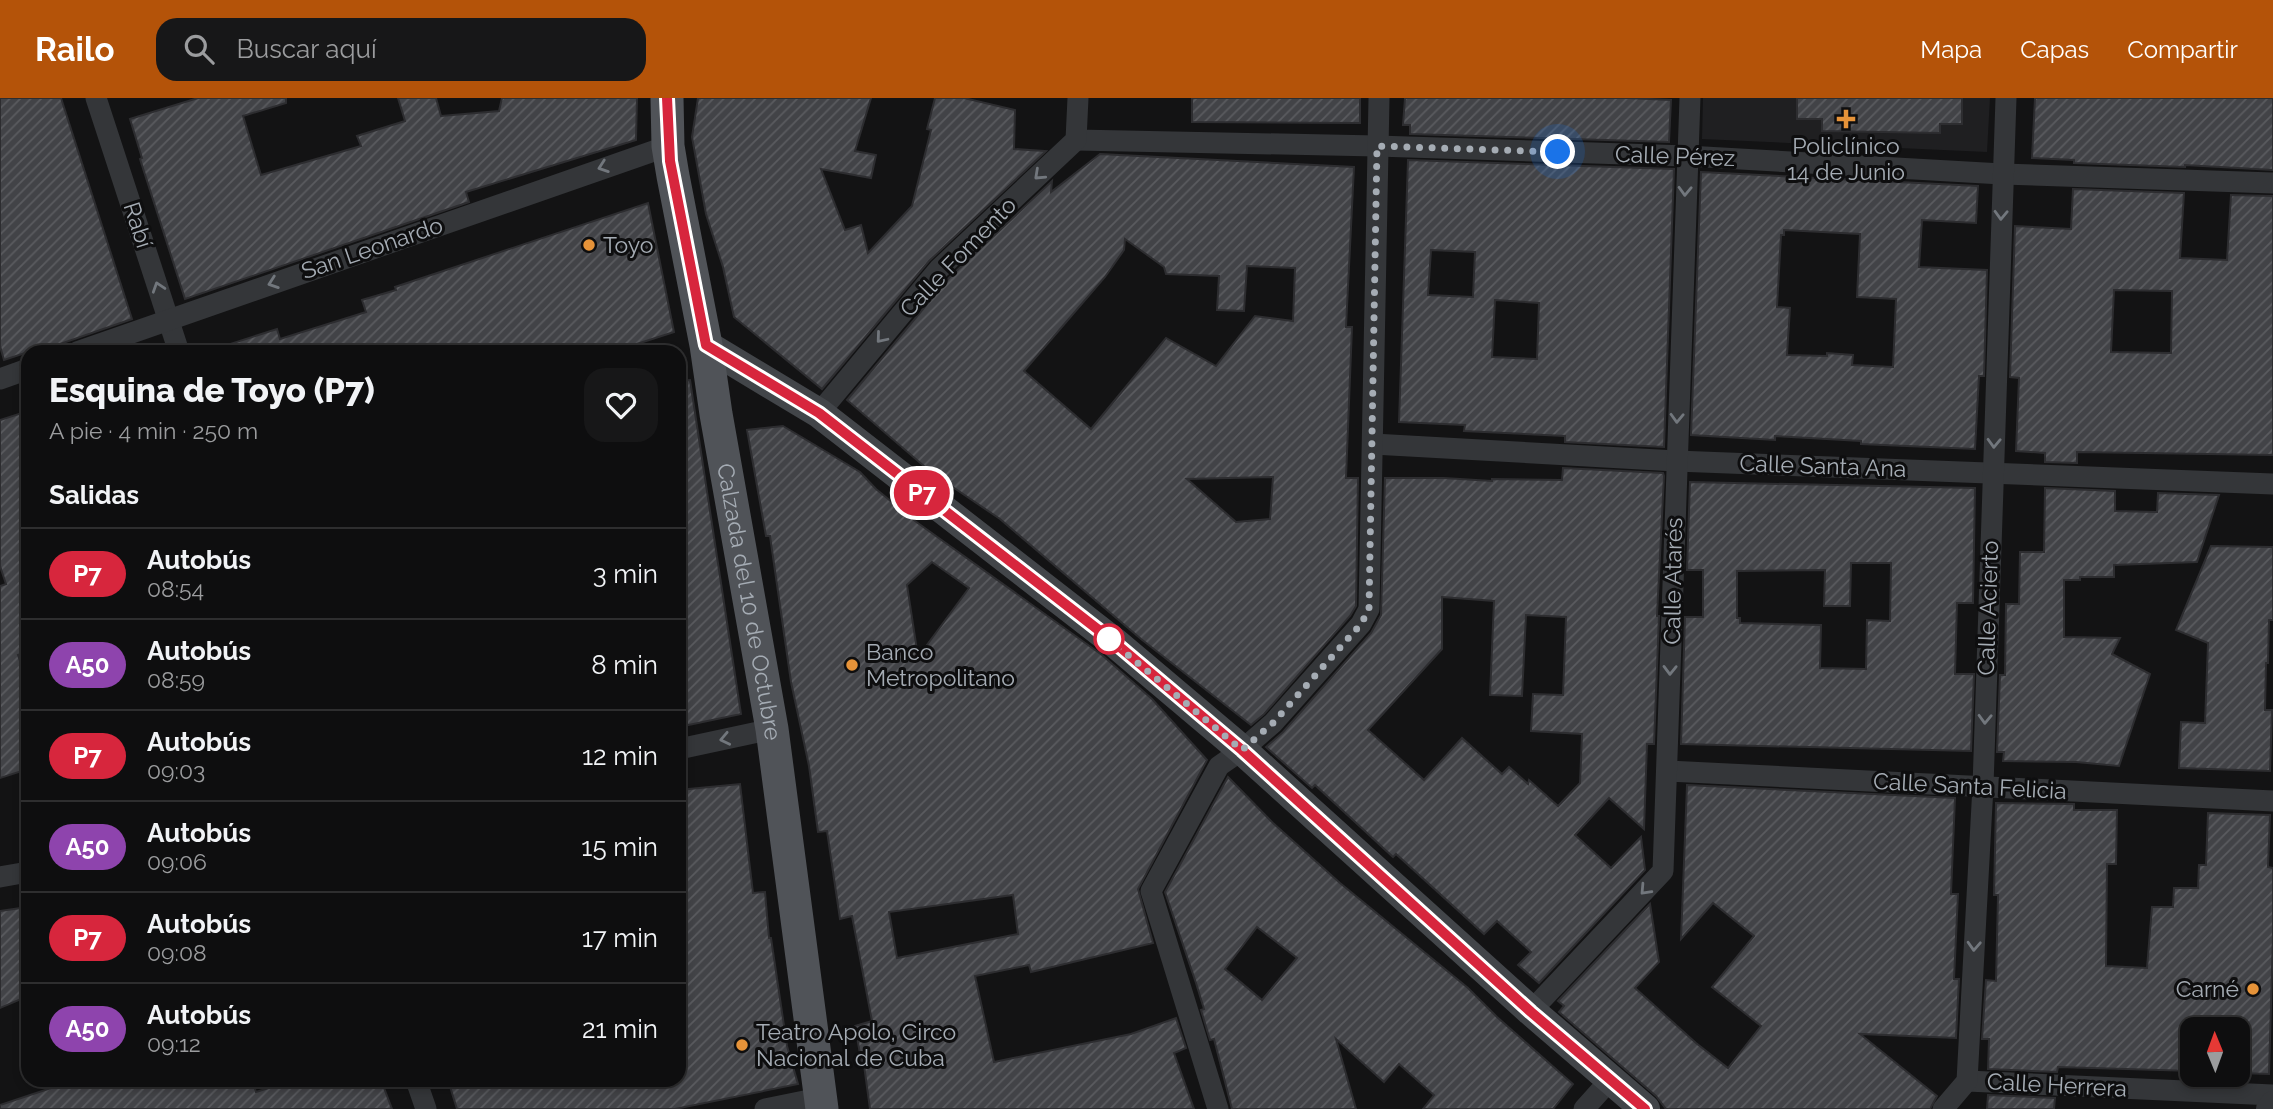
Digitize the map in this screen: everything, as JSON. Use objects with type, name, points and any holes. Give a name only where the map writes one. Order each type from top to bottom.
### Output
[{"type":"main road","name":"Calzada del 10 de Octubre","points":[[667,98],[668,146],[706,345],[772,729],[820,1104]]},
{"type":"main road","points":[[706,345],[819,413],[1114,642],[1242,750],[1531,1012],[1645,1109]]},
{"type":"street","name":"Rabí","points":[[96,98],[177,345]]},
{"type":"street","points":[[1076,140],[1078,98]]},
{"type":"street","points":[[1217,1109],[1151,891],[1219,766],[1273,723],[1366,617],[1369,609],[1379,98]]},
{"type":"street","name":"Calle Atarés","points":[[1531,1012],[1663,871],[1690,98]]},
{"type":"street","name":"Calle Acierto","points":[[1967,1081],[1983,786],[2006,98]]},
{"type":"street","name":"Calle Pérez","points":[[1076,140],[1687,156],[2002,174],[2273,183]]},
{"type":"street","name":"Calle Fomento","points":[[819,413],[939,269],[1076,140]]},
{"type":"street","name":"San Leonardo","points":[[97,345],[668,146]]},
{"type":"street","points":[[0,379],[21,372]]},
{"type":"street","name":"Calle Santa Ana","points":[[1373,444],[1676,461],[2273,484]]},
{"type":"street","points":[[686,747],[772,729]]},
{"type":"street","name":"Calle Santa Felicia","points":[[1668,771],[2273,801]]},
{"type":"street","points":[[0,877],[21,873]]},
{"type":"street","points":[[1584,1109],[1610,1080]]},
{"type":"street","points":[[1943,1109],[1967,1081]]},
{"type":"street","name":"Calle Herrera","points":[[1967,1081],[2273,1095]]},
{"type":"street","points":[[418,1087],[426,1109]]},
{"type":"street","points":[[765,1109],[820,1104]]},
{"type":"street","points":[[2269,1109],[2273,1104]]},
{"type":"shaded area","name":"Policlínico 14 de Junio","points":[[1703,98],[1990,98],[1987,152],[1702,139]]},
{"type":"building","points":[[0,98],[61,98],[132,319],[57,345],[21,345],[21,354],[4,360],[0,346]]},
{"type":"building","points":[[198,98],[286,98],[286,103],[243,116],[261,175],[361,146],[357,136],[405,121],[398,98],[436,98],[441,116],[499,111],[502,98],[637,98],[636,140],[466,192],[469,202],[185,299],[140,159],[142,158],[130,119]]},
{"type":"building","points":[[698,98],[871,98],[855,151],[876,155],[871,178],[821,169],[845,230],[861,225],[868,253],[912,206],[931,130],[927,129],[935,98],[964,98],[1015,110],[1014,149],[1046,151],[929,261],[822,389],[734,317],[723,267],[706,214],[692,137]]},
{"type":"building","points":[[1192,98],[1360,98],[1360,123],[1192,122]]},
{"type":"building","points":[[1405,98],[1671,100],[1669,142],[1410,134],[1410,125],[1403,125]]},
{"type":"building","points":[[1797,98],[1962,98],[1962,124],[1940,124],[1940,133],[1822,131],[1822,119],[1797,119]]},
{"type":"building","points":[[2035,98],[2273,98],[2273,170],[2074,163],[2074,160],[2032,158]]},
{"type":"building","points":[[1100,154],[1354,167],[1346,327],[1352,327],[1346,478],[1358,478],[1356,606],[1264,714],[1251,725],[1141,639],[1000,519],[932,473],[847,400],[949,278],[1052,181],[1051,192]],"holes":[[[1125,239],[1164,267],[1166,274],[1219,276],[1217,310],[1244,311],[1247,266],[1295,268],[1293,321],[1255,316],[1216,366],[1166,338],[1091,429],[1024,371],[1105,277],[1124,250]],[[1273,477],[1270,519],[1236,522],[1187,479]]]},
{"type":"building","points":[[1408,160],[1674,169],[1664,447],[1565,442],[1565,436],[1464,431],[1465,425],[1399,422]],"holes":[[[1431,250],[1475,252],[1473,297],[1428,295]],[[1495,300],[1539,303],[1537,359],[1492,357]]]},
{"type":"building","points":[[1701,172],[1978,186],[1976,223],[1922,220],[1919,267],[1987,270],[1984,376],[1979,376],[1975,449],[1861,444],[1861,441],[1775,436],[1775,440],[1691,435]],"holes":[[[1784,230],[1860,234],[1857,297],[1896,299],[1893,367],[1852,365],[1853,355],[1787,355],[1790,308],[1777,307],[1781,235],[1784,235]]]},
{"type":"building","points":[[2073,189],[2184,193],[2180,258],[2227,260],[2231,195],[2273,196],[2273,455],[2077,452],[2077,463],[2045,462],[2045,453],[2016,451],[2019,378],[2010,377],[2015,226],[2071,229]],"holes":[[[2114,290],[2172,291],[2171,353],[2111,352]]]},
{"type":"building","name":"Toyo","points":[[648,203],[674,332],[634,345],[227,345],[277,329],[280,339],[366,312],[362,300],[396,290],[395,287]]},
{"type":"building","points":[[686,380],[690,380],[741,714],[686,726]]},
{"type":"building","points":[[21,413],[21,654],[18,655],[21,664],[21,771],[0,778],[0,586],[6,584],[0,566],[0,420]]},
{"type":"building","points":[[783,426],[860,472],[915,521],[1102,655],[1152,699],[1207,760],[1138,889],[1153,943],[1031,972],[1029,965],[975,976],[994,1062],[1131,1034],[1176,1018],[1186,1048],[1174,1053],[1194,1109],[870,1109],[855,1026],[872,1021],[852,916],[840,919],[827,831],[818,832],[809,766],[791,682],[770,536],[766,536],[747,430]],"holes":[[[932,562],[969,588],[918,657],[907,585]],[[1013,895],[1018,934],[897,958],[889,912]]]},
{"type":"building","points":[[1563,468],[1663,473],[1654,744],[1647,744],[1644,829],[1609,798],[1575,835],[1611,868],[1641,837],[1645,870],[1539,983],[1518,965],[1531,952],[1497,921],[1484,934],[1396,854],[1393,857],[1315,785],[1312,788],[1266,747],[1283,732],[1371,633],[1381,615],[1385,478],[1562,480]],"holes":[[[1442,597],[1494,601],[1490,695],[1522,696],[1526,615],[1566,617],[1563,695],[1533,694],[1531,731],[1582,734],[1580,783],[1558,806],[1529,780],[1528,784],[1509,767],[1502,774],[1462,738],[1424,780],[1368,730],[1442,649]]]},
{"type":"building","points":[[1690,482],[1975,488],[1973,603],[1957,603],[1955,674],[1974,674],[1971,751],[1681,744],[1685,617],[1703,617],[1703,570],[1687,570]],"holes":[[[1851,563],[1891,563],[1890,621],[1867,620],[1866,669],[1820,668],[1821,625],[1740,623],[1740,618],[1737,618],[1737,571],[1825,570],[1824,606],[1850,606]]]},
{"type":"building","points":[[2045,488],[2115,491],[2115,511],[2157,512],[2158,493],[2219,495],[2197,562],[2114,565],[2114,577],[2064,580],[2064,637],[2120,638],[2112,654],[2150,674],[2119,766],[2076,762],[2003,761],[2004,752],[1997,752],[2000,675],[2005,675],[2006,604],[2019,604],[2020,552],[2044,552]]},
{"type":"building","points":[[2211,546],[2273,547],[2273,620],[2269,620],[2265,710],[2272,710],[2270,771],[2179,768],[2181,722],[2205,723],[2208,643],[2176,630]]},
{"type":"building","points":[[1228,777],[1273,823],[1340,883],[1468,988],[1573,1084],[1553,1109],[1423,1109],[1434,1095],[1399,1064],[1384,1082],[1336,1039],[1356,1109],[1232,1109],[1214,1039],[1210,1040],[1201,1010],[1204,1009],[1165,892]],"holes":[[[1257,927],[1297,958],[1262,1000],[1225,969]]]},
{"type":"building","points":[[740,784],[753,893],[765,892],[769,938],[787,1046],[798,1084],[675,1109],[457,1109],[450,1087],[686,1087],[686,789]]},
{"type":"building","points":[[1687,785],[1955,798],[1951,894],[1958,894],[1954,979],[1959,979],[1956,1038],[1860,1034],[1937,1096],[1930,1109],[1666,1109],[1656,1096],[1559,1012],[1564,1006],[1558,1001],[1650,904],[1659,962],[1635,988],[1728,1068],[1761,1026],[1712,987],[1754,936],[1713,903],[1681,939]]},
{"type":"building","points":[[1996,803],[2074,804],[2074,810],[2117,810],[2116,864],[2107,864],[2106,966],[2147,968],[2152,907],[2173,907],[2174,888],[2198,888],[2199,865],[2206,865],[2208,813],[2270,815],[2268,867],[2273,868],[2273,936],[2269,1074],[2250,1073],[2250,1017],[2180,1017],[2180,1071],[2058,1067],[2057,1072],[1988,1069],[1989,1039],[1982,1039],[1986,980],[1996,981],[1998,895],[1994,895]]},
{"type":"building","points":[[21,908],[21,999],[0,1008],[0,911]]},
{"type":"building","points":[[54,1087],[254,1087],[256,1092],[272,1087],[384,1087],[392,1109],[0,1109],[0,1105]]},
{"type":"building","points":[[1988,1095],[2055,1098],[2054,1109],[1987,1109]]},
{"type":"bus line","name":"P7","points":[[667,98],[670,161],[706,345],[819,413],[1114,642],[1242,750],[1531,1012],[1645,1109]]},
{"type":"place","name":"Policlínico 14 de Junio","points":[[1846,119]]},
{"type":"place","name":"Toyo","points":[[589,245]]},
{"type":"place","name":"Banco Metropolitano","points":[[852,665]]},
{"type":"place","name":"Carné","points":[[2253,989]]},
{"type":"place","name":"Teatro Apolo, Circo Nacional de Cuba","points":[[742,1045]]},
{"type":"route","points":[[1109,639],[1242,750],[1273,723],[1361,624],[1369,609],[1377,146],[1558,152]]}]
